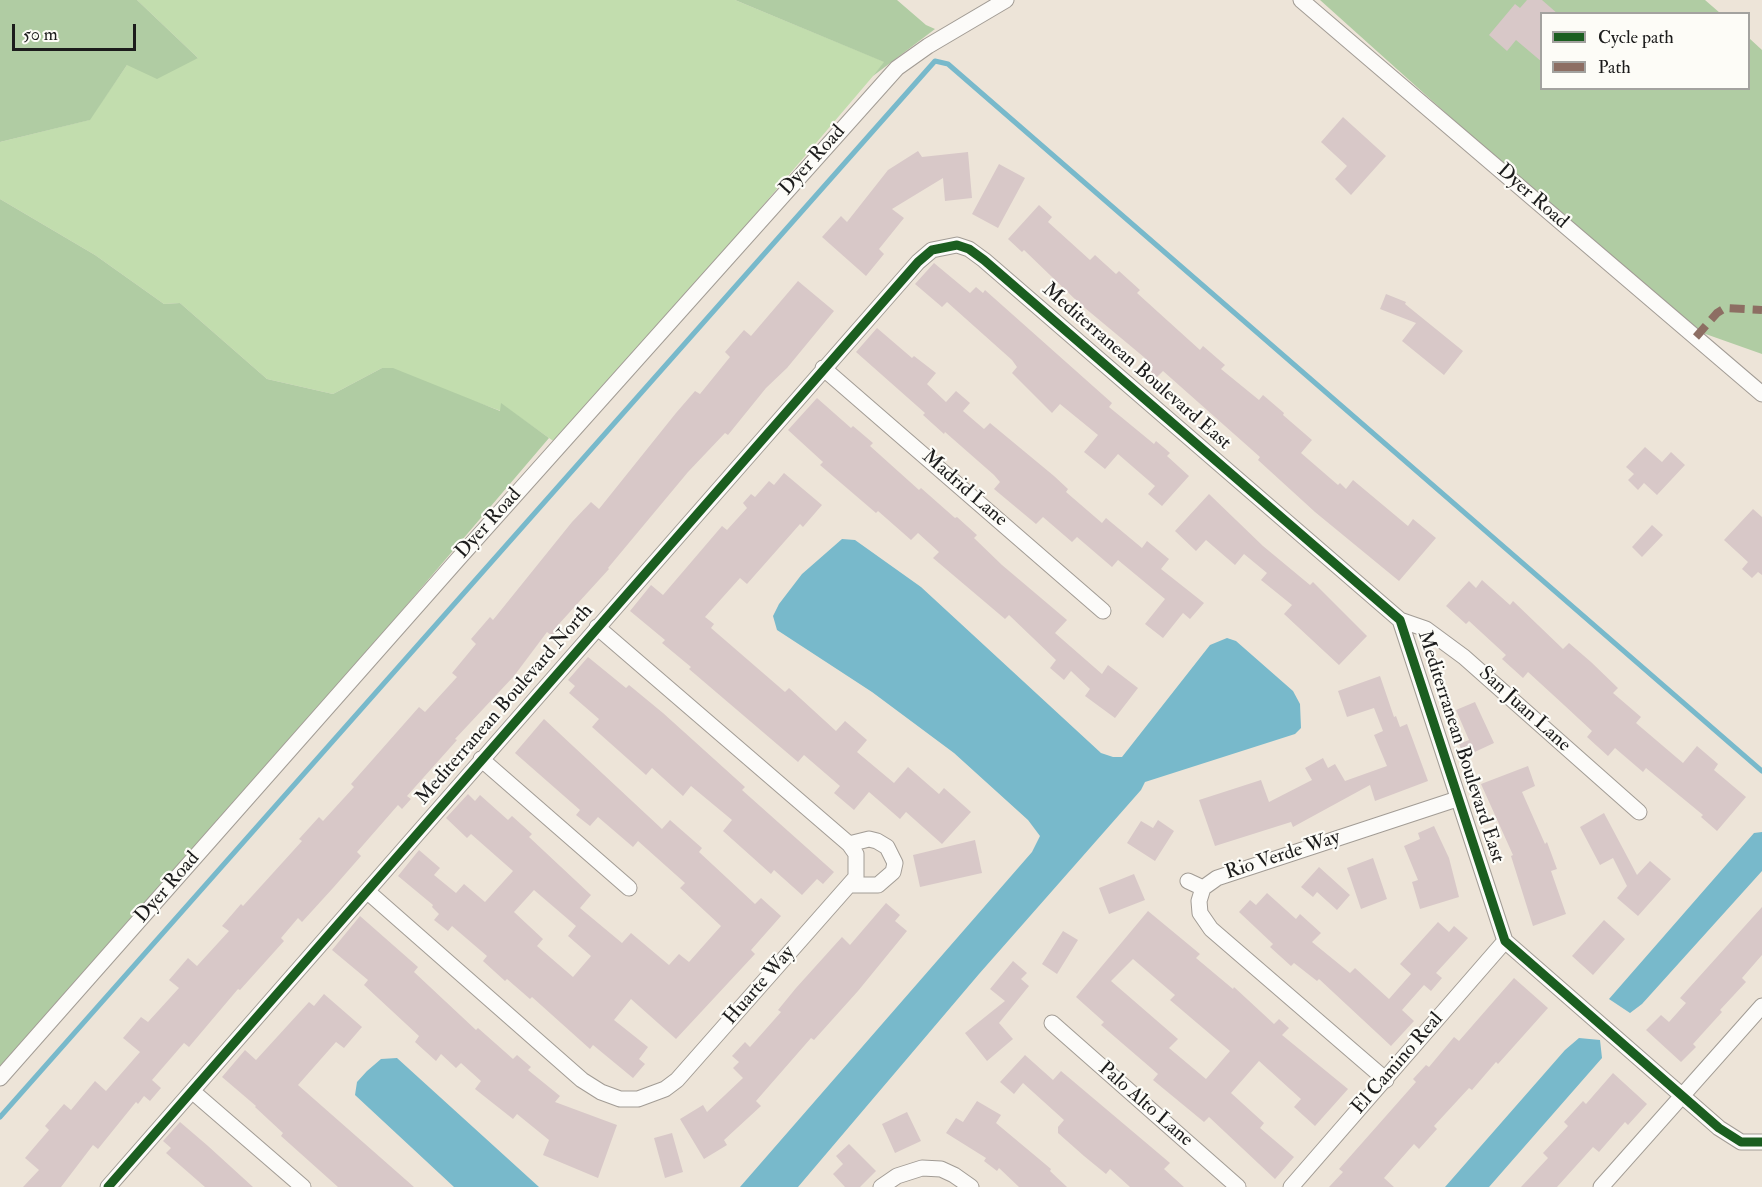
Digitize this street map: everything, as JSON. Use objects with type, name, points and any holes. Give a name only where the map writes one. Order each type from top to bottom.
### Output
[{"type":"street","name":"Dyer Road","points":[[0,1078],[466,549],[897,68],[928,46],[1006,0]]},
{"type":"street","name":"Dyer Road","points":[[1301,0],[1762,394]]},
{"type":"street","name":"Mediterranean Boulevard East","points":[[932,250],[957,245],[969,249],[984,260],[1400,620],[1505,941]]},
{"type":"street","name":"Mediterranean Boulevard North","points":[[108,1187],[368,892],[481,759],[823,368],[918,262],[932,250]]},
{"type":"street","name":"Madrid Lane","points":[[823,368],[1103,611]]},
{"type":"street","name":"San Juan Lane","points":[[1400,620],[1425,629],[1464,657],[1640,812]]},
{"type":"street","points":[[597,627],[849,844],[869,839],[887,847],[895,863],[894,872],[878,885],[850,885]]},
{"type":"street","points":[[481,759],[629,888]]},
{"type":"street","name":"Rio Verde Way","points":[[1386,1080],[1210,929],[1200,913],[1199,901],[1203,888],[1217,878],[1457,799]]},
{"type":"street","name":"Huarte Way","points":[[368,892],[582,1080],[601,1092],[620,1099],[638,1099],[665,1089],[677,1080],[850,885],[856,877],[858,867],[856,854],[849,844]]},
{"type":"street","points":[[1188,881],[1203,888]]},
{"type":"street","points":[[1505,941],[1731,1136],[1741,1142],[1762,1142]]},
{"type":"street","name":"El Camino Real","points":[[1291,1187],[1505,941]]},
{"type":"street","points":[[1601,1187],[1682,1093],[1762,1006]]},
{"type":"street","name":"Palo Alto Lane","points":[[1052,1023],[1238,1187]]},
{"type":"street","points":[[192,1091],[303,1187]]},
{"type":"street","points":[[881,1187],[897,1176],[922,1168],[940,1169],[954,1175],[971,1187]]},
{"type":"green space","points":[[0,0],[137,0],[198,58],[157,79],[127,65],[90,120],[0,142]]},
{"type":"green space","points":[[137,0],[735,0],[885,62],[559,445],[501,404],[501,411],[382,368],[333,394],[267,379],[180,303],[164,304],[95,255],[0,199],[0,142],[89,120],[127,65],[198,58]]},
{"type":"green space","points":[[735,0],[897,0],[926,25],[935,29],[873,76],[884,62]]},
{"type":"green space","points":[[1320,0],[1705,0],[1719,12],[1540,12],[1540,90],[1750,90],[1750,39],[1762,50],[1762,354],[1683,326]]},
{"type":"green space","points":[[0,199],[95,255],[164,304],[180,303],[267,379],[333,394],[382,368],[393,368],[500,411],[501,403],[549,438],[0,1082]]},
{"type":"water","points":[[842,539],[855,540],[921,587],[1101,753],[1122,757],[1210,645],[1227,638],[1236,641],[1293,691],[1300,704],[1301,728],[1295,734],[1145,782],[1141,790],[979,974],[798,1187],[740,1187],[1032,852],[1040,836],[1028,820],[954,753],[872,692],[777,630],[773,616],[779,604],[802,574]]},
{"type":"water","points":[[1762,832],[1762,871],[1642,1004],[1630,1013],[1609,999],[1754,833]]},
{"type":"water","points":[[1579,1038],[1600,1040],[1602,1058],[1489,1187],[1445,1187],[1565,1050]]},
{"type":"water","points":[[397,1058],[539,1187],[454,1187],[355,1095],[357,1082],[367,1071],[381,1059]]},
{"type":"building","points":[[1527,0],[1542,0],[1556,12],[1540,12],[1540,60],[1516,40],[1507,51],[1489,35],[1515,4],[1520,8]]},
{"type":"building","points":[[1343,117],[1386,156],[1351,195],[1335,179],[1347,166],[1321,142]]},
{"type":"building","points":[[918,151],[922,157],[968,152],[972,198],[945,201],[943,178],[892,209],[904,218],[879,249],[884,254],[866,276],[822,237],[841,216],[847,222],[888,170]]},
{"type":"building","points":[[999,164],[1025,178],[998,228],[972,214]]},
{"type":"building","points":[[1039,205],[1052,217],[1048,222],[1090,260],[1095,255],[1116,274],[1119,271],[1140,290],[1137,293],[1200,350],[1203,346],[1225,365],[1221,369],[1259,400],[1263,395],[1284,413],[1283,415],[1312,440],[1301,453],[1338,485],[1340,483],[1346,489],[1353,480],[1408,526],[1413,519],[1436,538],[1399,581],[1315,512],[1258,460],[1260,457],[1163,371],[1157,377],[1141,363],[1145,358],[1079,303],[1024,250],[1022,252],[1008,239]]},
{"type":"building","points":[[934,263],[970,293],[976,287],[983,293],[985,290],[1112,403],[1109,407],[1154,444],[1156,441],[1170,453],[1167,456],[1189,476],[1162,506],[1148,494],[1155,486],[1118,454],[1105,469],[1084,452],[1098,435],[1060,404],[1052,413],[1012,373],[1017,367],[1012,360],[947,302],[942,307],[915,284]]},
{"type":"building","points":[[798,281],[834,311],[787,368],[766,388],[728,435],[725,433],[688,472],[609,569],[558,625],[560,627],[552,636],[547,632],[514,676],[455,739],[457,740],[407,796],[411,799],[402,809],[398,805],[357,852],[361,856],[333,888],[302,922],[298,918],[281,938],[284,941],[240,990],[238,989],[189,1047],[184,1043],[152,1080],[161,1088],[150,1101],[144,1096],[138,1104],[136,1102],[98,1149],[93,1145],[61,1187],[23,1187],[39,1170],[25,1158],[49,1130],[45,1126],[64,1104],[71,1110],[95,1081],[106,1091],[140,1052],[123,1038],[141,1017],[148,1022],[179,988],[169,980],[188,958],[197,966],[229,931],[222,926],[302,841],[299,839],[319,817],[323,821],[354,787],[351,784],[419,707],[425,712],[457,677],[452,673],[476,644],[471,639],[490,617],[493,620],[572,522],[591,502],[599,509],[676,413],[695,391],[700,394],[730,357],[725,352],[744,330],[751,336]]},
{"type":"building","points":[[1386,294],[1406,302],[1405,304],[1463,351],[1444,375],[1402,341],[1416,323],[1380,309]]},
{"type":"building","points":[[877,328],[912,358],[914,356],[936,373],[927,384],[946,402],[956,391],[970,403],[963,411],[984,429],[990,423],[1054,476],[1068,489],[1066,492],[1102,523],[1106,518],[1142,548],[1147,541],[1169,559],[1161,569],[1204,603],[1190,619],[1183,613],[1163,638],[1145,624],[1165,599],[1118,560],[1112,567],[1077,537],[1072,542],[1043,517],[1036,524],[994,489],[1000,482],[994,475],[945,432],[944,434],[923,415],[925,413],[856,352]]},
{"type":"building","points":[[817,398],[851,428],[853,426],[873,443],[870,446],[919,490],[921,488],[955,518],[957,517],[977,535],[974,538],[1002,565],[1067,620],[1055,633],[1102,674],[1108,665],[1138,688],[1115,718],[1085,696],[1090,689],[1071,671],[1064,680],[1050,668],[1056,660],[1009,615],[1005,619],[933,558],[939,552],[918,533],[911,540],[820,465],[823,462],[788,430]]},
{"type":"building","points":[[1645,447],[1662,462],[1671,452],[1685,465],[1657,495],[1644,483],[1638,490],[1628,480],[1634,474],[1626,467]]},
{"type":"building","points":[[784,473],[822,505],[803,527],[800,524],[747,584],[740,578],[705,617],[714,624],[711,628],[785,692],[789,688],[836,731],[845,721],[867,740],[857,752],[894,783],[908,767],[939,794],[944,788],[971,812],[942,844],[906,812],[900,819],[869,792],[854,810],[834,793],[840,786],[804,755],[798,762],[689,669],[691,667],[662,643],[665,640],[630,611],[651,585],[663,595],[722,526],[727,530],[747,508],[743,503],[751,494],[755,497],[769,481],[774,485]]},
{"type":"building","points":[[1209,494],[1263,546],[1310,585],[1313,582],[1367,636],[1339,665],[1284,614],[1292,605],[1261,580],[1267,573],[1244,554],[1235,565],[1206,540],[1196,551],[1175,531]]},
{"type":"building","points":[[1753,509],[1762,517],[1762,575],[1758,572],[1752,578],[1742,569],[1748,562],[1724,540]]},
{"type":"building","points":[[1652,525],[1663,535],[1642,557],[1632,547]]},
{"type":"building","points":[[1482,580],[1510,605],[1513,601],[1563,649],[1569,643],[1591,662],[1618,688],[1613,693],[1641,717],[1636,723],[1683,763],[1697,746],[1718,764],[1714,770],[1746,797],[1717,831],[1701,817],[1703,815],[1646,768],[1643,772],[1615,748],[1608,756],[1587,737],[1592,731],[1564,705],[1528,672],[1523,678],[1502,659],[1506,655],[1469,621],[1466,624],[1446,606],[1469,581],[1476,588]]},
{"type":"building","points":[[588,657],[626,688],[629,685],[663,713],[745,787],[742,790],[834,872],[823,884],[817,879],[802,895],[774,870],[771,874],[723,831],[732,820],[691,786],[683,796],[652,768],[646,775],[592,727],[599,719],[569,693],[575,686],[568,680]]},
{"type":"building","points":[[1380,676],[1394,717],[1396,716],[1400,727],[1407,724],[1428,781],[1375,801],[1370,785],[1293,827],[1291,822],[1215,846],[1199,800],[1261,780],[1269,802],[1312,780],[1305,768],[1323,758],[1328,768],[1335,764],[1345,781],[1387,766],[1374,735],[1383,731],[1374,708],[1347,717],[1338,691]]},
{"type":"building","points":[[1475,702],[1494,743],[1464,757],[1459,744],[1469,740],[1456,710]]},
{"type":"building","points":[[544,719],[662,829],[670,820],[702,848],[699,852],[755,904],[761,898],[781,916],[751,950],[755,954],[676,1039],[631,999],[614,1020],[648,1047],[639,1059],[645,1064],[633,1078],[593,1045],[590,1049],[532,997],[530,999],[507,979],[505,981],[483,961],[487,956],[452,926],[448,931],[434,920],[439,914],[432,907],[433,905],[398,876],[419,850],[440,868],[434,875],[456,893],[464,884],[485,902],[513,871],[471,834],[467,838],[446,818],[468,794],[475,801],[480,795],[508,820],[512,816],[532,834],[529,837],[591,895],[580,908],[622,943],[631,933],[669,965],[679,954],[689,962],[721,926],[680,888],[685,883],[638,841],[633,847],[598,817],[590,826],[576,815],[580,810],[515,753]],"holes":[[[534,890],[576,926],[568,936],[591,956],[573,977],[537,946],[543,939],[514,912]]]},
{"type":"building","points":[[1528,766],[1535,786],[1522,792],[1545,844],[1547,842],[1557,869],[1551,871],[1566,914],[1533,926],[1511,856],[1513,855],[1481,784]]},
{"type":"building","points":[[1604,813],[1637,875],[1650,861],[1671,879],[1638,916],[1617,898],[1627,886],[1613,858],[1600,865],[1580,827]]},
{"type":"building","points":[[1158,820],[1174,831],[1155,861],[1127,843],[1141,821],[1153,828]]},
{"type":"building","points":[[1434,826],[1449,858],[1459,897],[1420,909],[1412,882],[1418,880],[1404,846],[1420,839],[1418,833]]},
{"type":"building","points":[[975,840],[982,873],[920,887],[913,855]]},
{"type":"building","points":[[1373,858],[1387,899],[1361,909],[1347,868]]},
{"type":"building","points":[[1319,867],[1350,895],[1337,910],[1317,892],[1313,897],[1301,887]]},
{"type":"building","points":[[1134,874],[1145,900],[1109,914],[1099,888]]},
{"type":"building","points":[[1267,893],[1296,919],[1300,914],[1321,933],[1312,942],[1350,973],[1355,968],[1389,999],[1411,974],[1400,964],[1438,922],[1449,932],[1454,926],[1468,938],[1436,973],[1442,978],[1431,991],[1424,985],[1402,1010],[1414,1021],[1391,1046],[1319,979],[1317,981],[1294,963],[1291,966],[1270,947],[1273,944],[1239,912],[1250,900],[1256,905]]},
{"type":"building","points":[[886,903],[900,915],[895,921],[907,931],[858,991],[814,1040],[811,1038],[756,1101],[761,1106],[724,1140],[727,1145],[704,1159],[680,1119],[703,1105],[707,1112],[743,1078],[733,1068],[739,1062],[732,1056],[745,1042],[750,1047],[781,1012],[778,1010],[796,988],[842,937],[850,945]]},
{"type":"building","points":[[1762,907],[1762,955],[1742,978],[1746,982],[1720,1010],[1722,1012],[1693,1044],[1696,1047],[1681,1062],[1646,1030],[1661,1015],[1669,1022],[1686,1003],[1680,998]]},
{"type":"building","points":[[1148,911],[1200,954],[1196,958],[1233,989],[1234,987],[1274,1024],[1279,1019],[1289,1028],[1282,1035],[1348,1089],[1315,1126],[1294,1107],[1301,1099],[1259,1061],[1231,1093],[1264,1123],[1260,1128],[1294,1157],[1275,1179],[1209,1117],[1204,1122],[1153,1080],[1158,1074],[1101,1025],[1104,1022],[1076,997]],"holes":[[[1133,959],[1175,995],[1170,1000],[1230,1051],[1206,1079],[1169,1048],[1178,1039],[1111,981]]]},
{"type":"building","points":[[360,916],[418,967],[414,972],[476,1030],[478,1028],[513,1059],[517,1055],[531,1067],[528,1070],[560,1096],[555,1102],[617,1125],[598,1178],[543,1155],[549,1140],[517,1114],[513,1119],[475,1089],[481,1081],[461,1063],[456,1068],[441,1054],[436,1061],[415,1042],[419,1036],[364,985],[368,980],[332,950]]},
{"type":"building","points":[[1604,920],[1625,939],[1593,975],[1572,956]]},
{"type":"building","points":[[1063,931],[1078,940],[1057,974],[1042,964]]},
{"type":"building","points":[[1013,961],[1027,973],[1021,979],[1029,986],[999,1023],[1013,1039],[987,1061],[965,1033],[1005,1001],[990,989]]},
{"type":"building","points":[[1514,978],[1548,1008],[1498,1064],[1496,1062],[1472,1090],[1469,1088],[1434,1126],[1437,1129],[1419,1149],[1414,1144],[1384,1178],[1394,1187],[1329,1187],[1343,1172],[1339,1169],[1416,1082],[1413,1079],[1426,1065],[1429,1067],[1454,1037],[1459,1041]]},
{"type":"building","points":[[324,994],[362,1027],[344,1048],[336,1042],[298,1085],[414,1187],[338,1187],[281,1136],[283,1133],[256,1106],[222,1077],[245,1050],[256,1060],[309,1002],[314,1006]]},
{"type":"building","points":[[1025,1055],[1053,1080],[1061,1071],[1170,1163],[1164,1169],[1184,1187],[1130,1187],[1110,1169],[1106,1174],[1084,1156],[1058,1133],[1058,1127],[1064,1120],[1023,1083],[1014,1094],[1000,1082]]},
{"type":"building","points":[[1613,1073],[1647,1104],[1628,1125],[1625,1122],[1599,1152],[1593,1147],[1557,1187],[1521,1187],[1548,1158],[1543,1153],[1568,1126],[1564,1122],[1583,1101],[1586,1104]]},
{"type":"building","points":[[977,1101],[1001,1115],[996,1123],[1051,1169],[1050,1171],[1067,1187],[1019,1187],[999,1168],[997,1171],[984,1161],[986,1158],[946,1133],[956,1118],[963,1122]]},
{"type":"building","points":[[907,1112],[921,1141],[895,1153],[882,1124]]},
{"type":"building","points":[[180,1122],[253,1187],[205,1187],[166,1153],[171,1148],[163,1141]]},
{"type":"building","points":[[672,1133],[683,1172],[665,1178],[654,1138]]},
{"type":"building","points":[[849,1144],[876,1171],[860,1187],[845,1187],[833,1174],[843,1164],[836,1156]]},
{"type":"waterway","points":[[0,1117],[935,61],[948,64],[1762,771]]},
{"type":"marked path","points":[[1696,337],[1717,313],[1725,308],[1762,310]]},
{"type":"cycle path","points":[[108,1187],[918,262],[932,250],[957,245],[969,249],[984,260],[1400,620],[1505,941],[1719,1128],[1741,1142],[1762,1142]]}]
